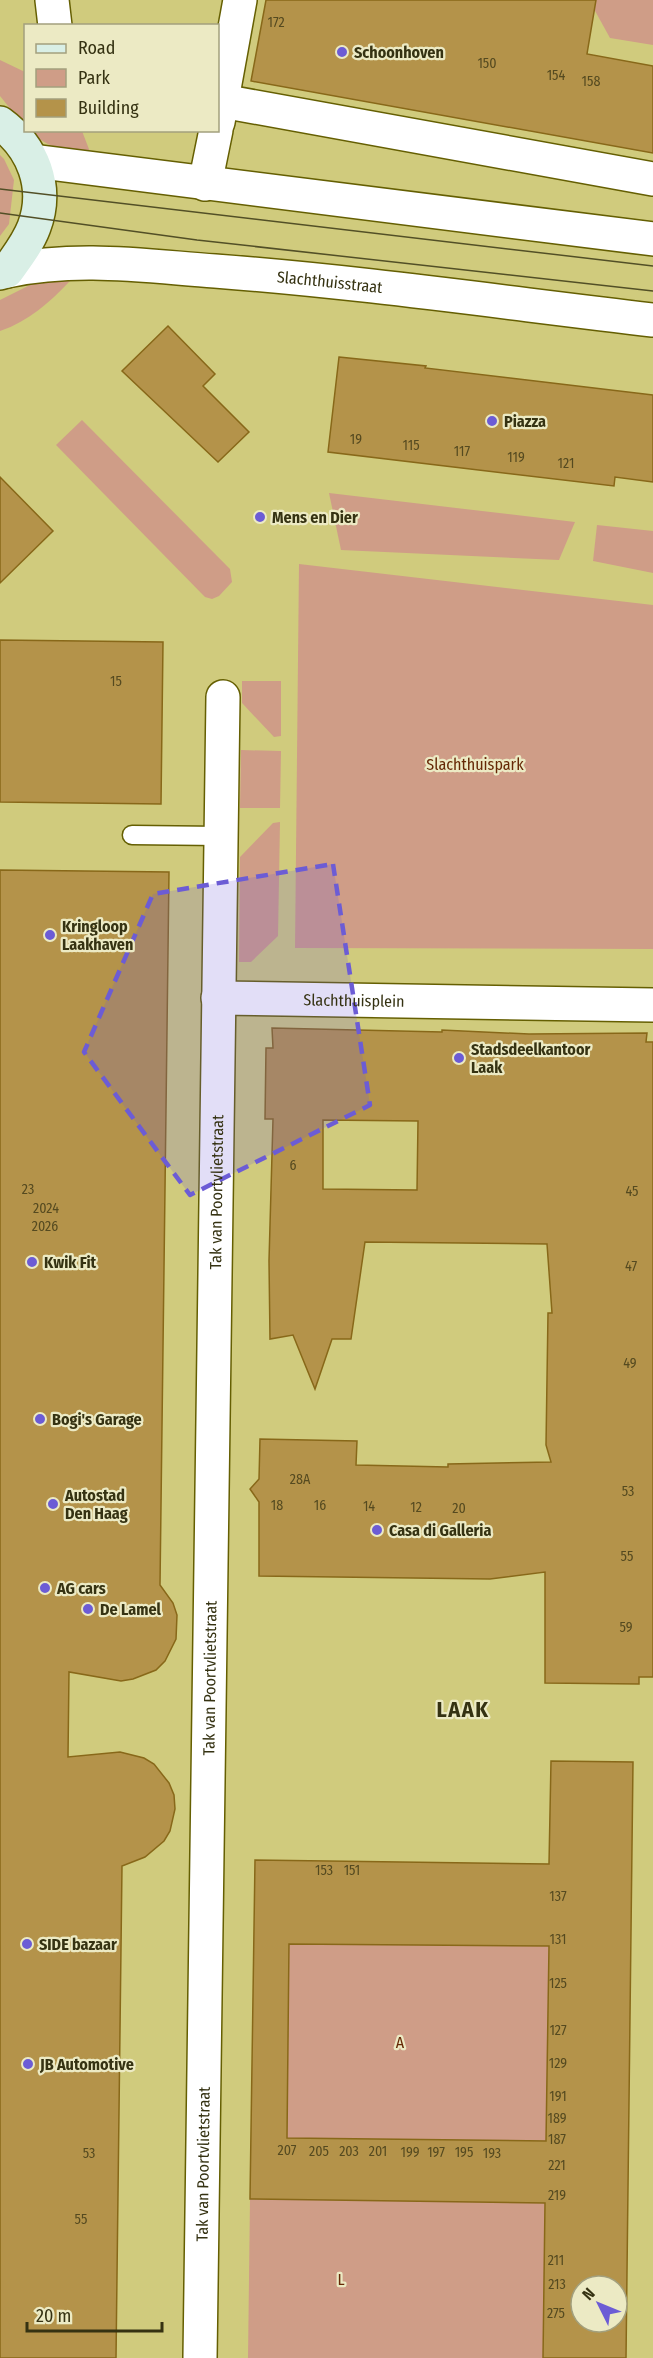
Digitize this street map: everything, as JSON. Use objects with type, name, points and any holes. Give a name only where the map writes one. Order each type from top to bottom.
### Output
[{"type":"street","points":[[52,0],[56,24]]},
{"type":"street","points":[[219,108],[240,0]]},
{"type":"street","points":[[219,113],[653,179]]},
{"type":"street","points":[[0,123],[22,143],[33,161],[38,181],[36,217],[25,244],[4,272]]},
{"type":"street","points":[[205,184],[215,132]]},
{"type":"street","points":[[33,161],[653,239]]},
{"type":"street","name":"Slachthuisstraat","points":[[4,272],[66,262],[171,268],[263,275],[653,320]]},
{"type":"street","points":[[218,998],[223,697]]},
{"type":"street","name":"Slachthuisplein","points":[[218,998],[653,1005]]},
{"type":"street","name":"Tak van Poortvlietstraat","points":[[200,2358],[218,998]]},
{"type":"lane","points":[[132,835],[220,836]]},
{"type":"highlighted area","points":[[333,864],[370,1105],[190,1195],[84,1052],[153,894]]},
{"type":"green space","points":[[596,0],[653,0],[653,45],[610,38],[594,9]]},
{"type":"green space","points":[[0,60],[24,72],[24,126],[0,96]]},
{"type":"green space","points":[[30,132],[82,132],[92,157],[51,146]]},
{"type":"green space","points":[[0,155],[14,180],[9,224],[0,236]]},
{"type":"green space","points":[[67,278],[70,281],[38,311],[0,331],[0,300],[32,284]]},
{"type":"green space","points":[[82,420],[230,569],[232,582],[219,596],[212,599],[205,597],[56,445]]},
{"type":"green space","points":[[329,493],[575,522],[559,560],[341,550]]},
{"type":"green space","points":[[597,525],[653,531],[653,573],[593,561]]},
{"type":"green space","name":"Slachthuispark","points":[[299,564],[653,605],[653,949],[295,948]]},
{"type":"green space","points":[[242,681],[281,681],[281,736],[274,737],[242,703]]},
{"type":"green space","points":[[241,750],[281,751],[280,808],[240,808]]},
{"type":"green space","points":[[280,822],[278,936],[251,962],[239,962],[240,857],[273,823]]},
{"type":"green space","name":"A","points":[[253,1943],[549,1946],[546,2141],[251,2138],[252,2117],[287,2117],[289,1983],[253,1982]]},
{"type":"green space","name":"L","points":[[250,2199],[545,2203],[543,2358],[248,2358]]},
{"type":"building","points":[[266,0],[596,0],[587,54],[653,66],[653,153],[251,81]]},
{"type":"building","points":[[168,326],[215,374],[203,386],[249,432],[218,462],[122,371]]},
{"type":"building","name":"Piazza","points":[[339,357],[653,395],[653,482],[615,477],[614,486],[328,452]]},
{"type":"building","points":[[0,477],[53,531],[0,583]]},
{"type":"building","points":[[0,640],[163,642],[161,804],[0,802]]},
{"type":"building","name":"De Lamel","points":[[0,870],[169,872],[160,1585],[173,1603],[177,1615],[176,1639],[165,1661],[156,1670],[133,1679],[121,1681],[69,1672],[68,1757],[120,1752],[144,1758],[154,1764],[169,1783],[174,1795],[175,1809],[170,1831],[164,1841],[145,1857],[122,1866],[116,2358],[0,2358]]},
{"type":"building","points":[[272,1028],[442,1032],[442,1030],[529,1034],[647,1033],[646,1042],[653,1042],[653,1677],[639,1677],[639,1684],[545,1683],[545,1572],[490,1579],[259,1576],[259,1502],[250,1489],[259,1479],[260,1439],[357,1441],[356,1465],[448,1467],[448,1464],[551,1462],[546,1445],[548,1313],[552,1313],[547,1244],[365,1242],[351,1339],[332,1339],[315,1389],[293,1335],[270,1339],[269,1261],[273,1119],[265,1119],[266,1048],[273,1048]],"holes":[[[323,1120],[418,1121],[417,1190],[323,1189]]]},
{"type":"building","points":[[551,1761],[633,1762],[627,2274],[569,2274],[569,2334],[626,2334],[626,2358],[543,2358],[545,2203],[250,2199],[255,1860],[549,1864]],"holes":[[[289,1944],[549,1946],[546,2141],[287,2138]]]},
{"type":"tram line","points":[[0,189],[653,266]]},
{"type":"tram line","points":[[0,213],[197,240],[653,291]]},
{"type":"place","name":"Schoonhoven","points":[[342,52]]},
{"type":"place","name":"Piazza","points":[[492,421]]},
{"type":"place","name":"Mens en Dier","points":[[260,517]]},
{"type":"place","name":"Kringloop Laakhaven","points":[[50,935]]},
{"type":"place","name":"Stadsdeelkantoor Laak","points":[[459,1058]]},
{"type":"place","name":"Kwik Fit","points":[[32,1262]]},
{"type":"place","name":"Bogi's Garage","points":[[40,1419]]},
{"type":"place","name":"Autostad Den Haag","points":[[53,1504]]},
{"type":"place","name":"Casa di Galleria","points":[[377,1530]]},
{"type":"place","name":"AG cars","points":[[45,1588]]},
{"type":"place","name":"De Lamel","points":[[88,1609]]},
{"type":"place","name":"SIDE bazaar","points":[[27,1944]]},
{"type":"place","name":"JB Automotive","points":[[28,2064]]},
{"type":"district","name":"LAAK","points":[[463,1709]]}]
